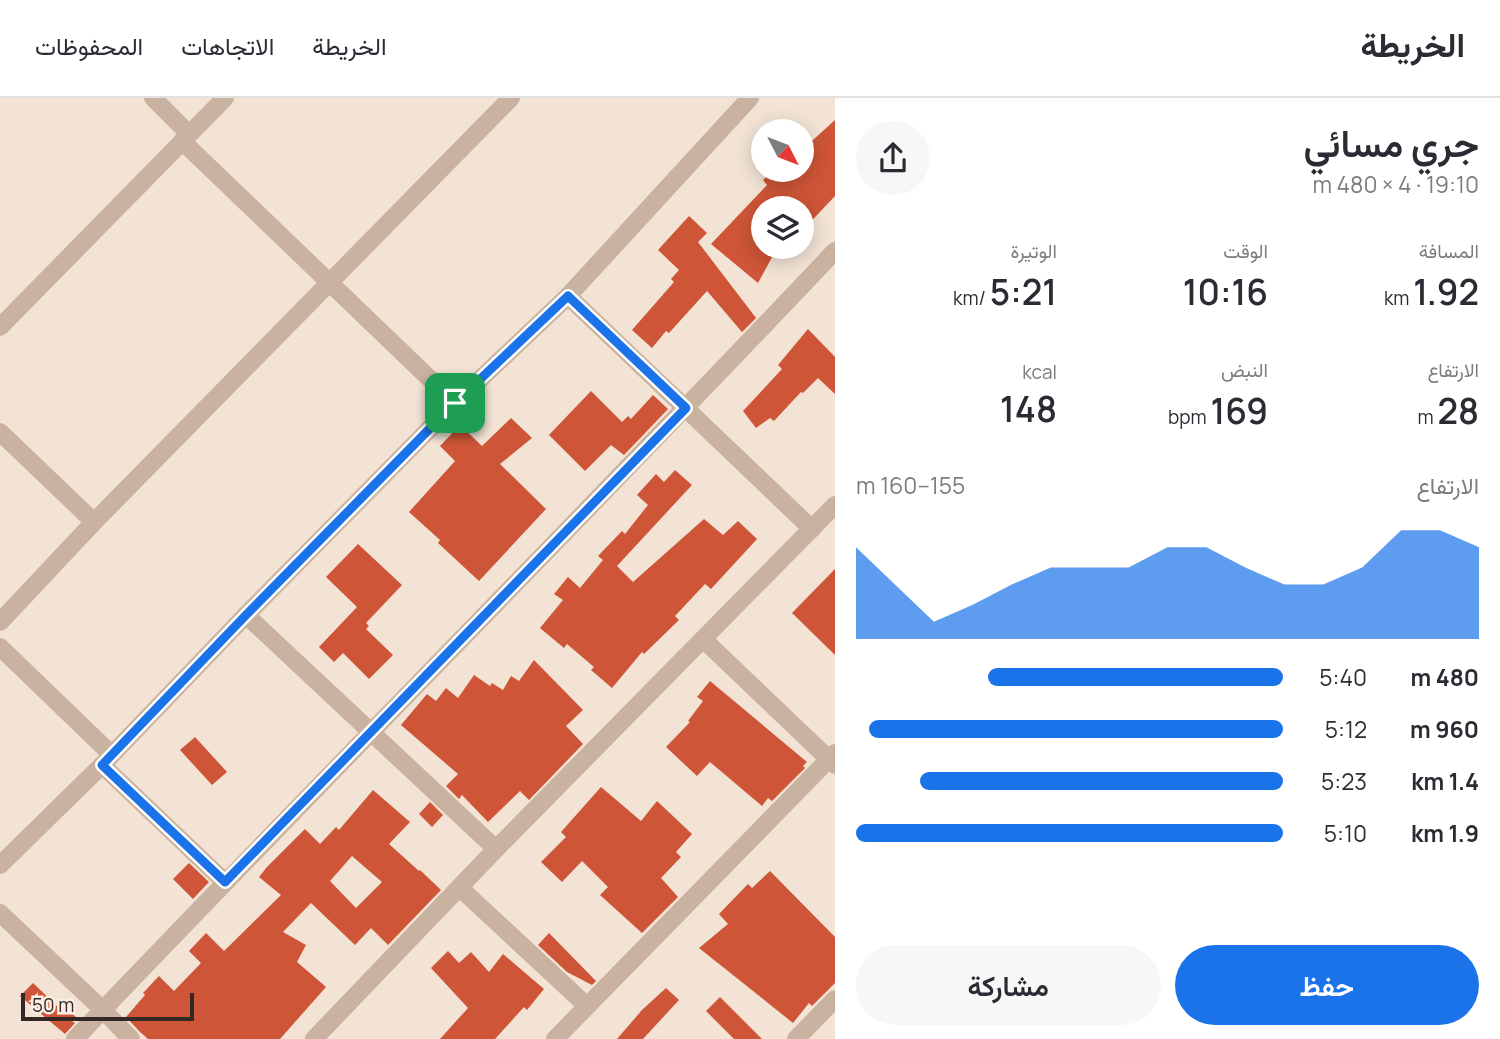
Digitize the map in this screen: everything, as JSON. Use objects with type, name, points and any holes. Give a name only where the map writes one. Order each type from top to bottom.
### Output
[{"type":"street","points":[[153,98],[185,138],[455,403]]},
{"type":"street","points":[[0,327],[225,98]]},
{"type":"street","points":[[0,622],[94,522],[511,98]]},
{"type":"street","points":[[0,865],[455,403],[568,296],[750,98]]},
{"type":"street","points":[[75,1039],[835,251]]},
{"type":"street","points":[[568,296],[812,529]]},
{"type":"street","points":[[0,432],[94,522]]},
{"type":"street","points":[[314,1039],[496,849],[835,505]]},
{"type":"street","points":[[246,615],[496,849]]},
{"type":"street","points":[[555,1039],[833,759],[704,639]]},
{"type":"street","points":[[0,647],[225,882]]},
{"type":"street","points":[[460,888],[587,1006]]},
{"type":"street","points":[[0,914],[131,1039]]},
{"type":"street","points":[[796,1039],[835,999]]},
{"type":"building","points":[[835,120],[835,196],[814,218],[814,196],[757,196],[767,185],[765,182],[814,182],[814,139]]},
{"type":"building","points":[[751,202],[751,259],[771,259],[758,283],[711,244]]},
{"type":"building","points":[[689,216],[707,233],[698,242],[756,318],[742,332],[707,291],[652,348],[632,330],[674,282],[671,279],[679,270],[658,250]]},
{"type":"building","points":[[808,329],[835,357],[835,394],[818,378],[774,421],[770,418],[756,428],[743,411],[782,369],[778,365]]},
{"type":"building","points":[[591,391],[622,422],[628,416],[631,419],[653,395],[668,409],[624,455],[611,445],[585,471],[549,435]]},
{"type":"building","points":[[511,418],[532,438],[500,464],[546,509],[479,581],[409,512],[455,461],[440,446],[460,425],[482,446]]},
{"type":"building","points":[[675,470],[692,485],[617,566],[633,582],[704,519],[723,535],[738,521],[757,539],[711,589],[705,584],[675,616],[679,620],[644,654],[642,652],[612,688],[591,670],[594,667],[567,644],[564,648],[540,628],[563,600],[554,594],[568,577],[580,588],[603,560],[598,556],[622,531],[625,534],[648,505],[637,495],[656,474],[664,482]]},
{"type":"building","points":[[358,544],[402,585],[366,623],[369,626],[366,629],[393,655],[369,679],[343,653],[334,662],[319,647],[357,607],[326,577]]},
{"type":"building","points":[[835,569],[835,655],[792,613]]},
{"type":"building","points":[[534,660],[583,710],[566,726],[583,744],[529,800],[520,791],[488,822],[462,795],[459,799],[446,786],[458,774],[401,725],[427,694],[436,701],[446,688],[458,698],[474,675],[490,686],[492,683],[503,690],[511,676],[519,681]]},
{"type":"building","points":[[710,681],[807,762],[803,766],[805,768],[772,801],[768,798],[762,806],[710,762],[697,776],[666,747],[690,722],[688,721],[703,701],[697,697]]},
{"type":"building","points":[[195,737],[227,772],[212,785],[180,750]]},
{"type":"building","points":[[601,787],[641,821],[657,801],[692,834],[676,852],[681,857],[661,878],[678,897],[642,933],[600,895],[608,887],[582,861],[562,882],[541,862],[566,837],[561,832]]},
{"type":"building","points":[[373,790],[410,822],[389,844],[441,890],[388,945],[371,928],[355,945],[311,903],[283,932],[306,945],[297,962],[326,987],[280,1039],[148,1039],[140,1032],[126,1017],[159,976],[174,991],[201,963],[189,951],[206,933],[224,951],[281,895],[259,877],[305,829],[320,844],[336,827],[339,830]],"holes":[[[352,856],[382,882],[356,908],[330,881]]]},
{"type":"building","points":[[430,802],[443,815],[432,827],[419,814]]},
{"type":"building","points":[[189,863],[209,882],[193,899],[173,879]]},
{"type":"building","points":[[770,871],[835,937],[835,983],[812,1006],[809,1003],[793,1023],[699,948],[728,924],[719,914],[748,884],[752,888]]},
{"type":"building","points":[[549,933],[596,981],[592,985],[567,972],[538,945]]},
{"type":"building","points":[[448,951],[459,963],[471,952],[489,972],[503,954],[544,989],[527,1010],[524,1007],[495,1039],[440,1039],[468,1008],[431,968]]},
{"type":"building","points":[[33,983],[57,1006],[60,1003],[76,1017],[72,1021],[75,1023],[65,1034],[20,996]]},
{"type":"building","points":[[666,988],[679,1000],[643,1039],[617,1039],[642,1010]]},
{"type":"building","points":[[720,997],[762,1039],[734,1039],[706,1011]]},
{"type":"route","points":[[568,296],[686,408],[225,882],[102,765],[455,403],[568,296]]}]
